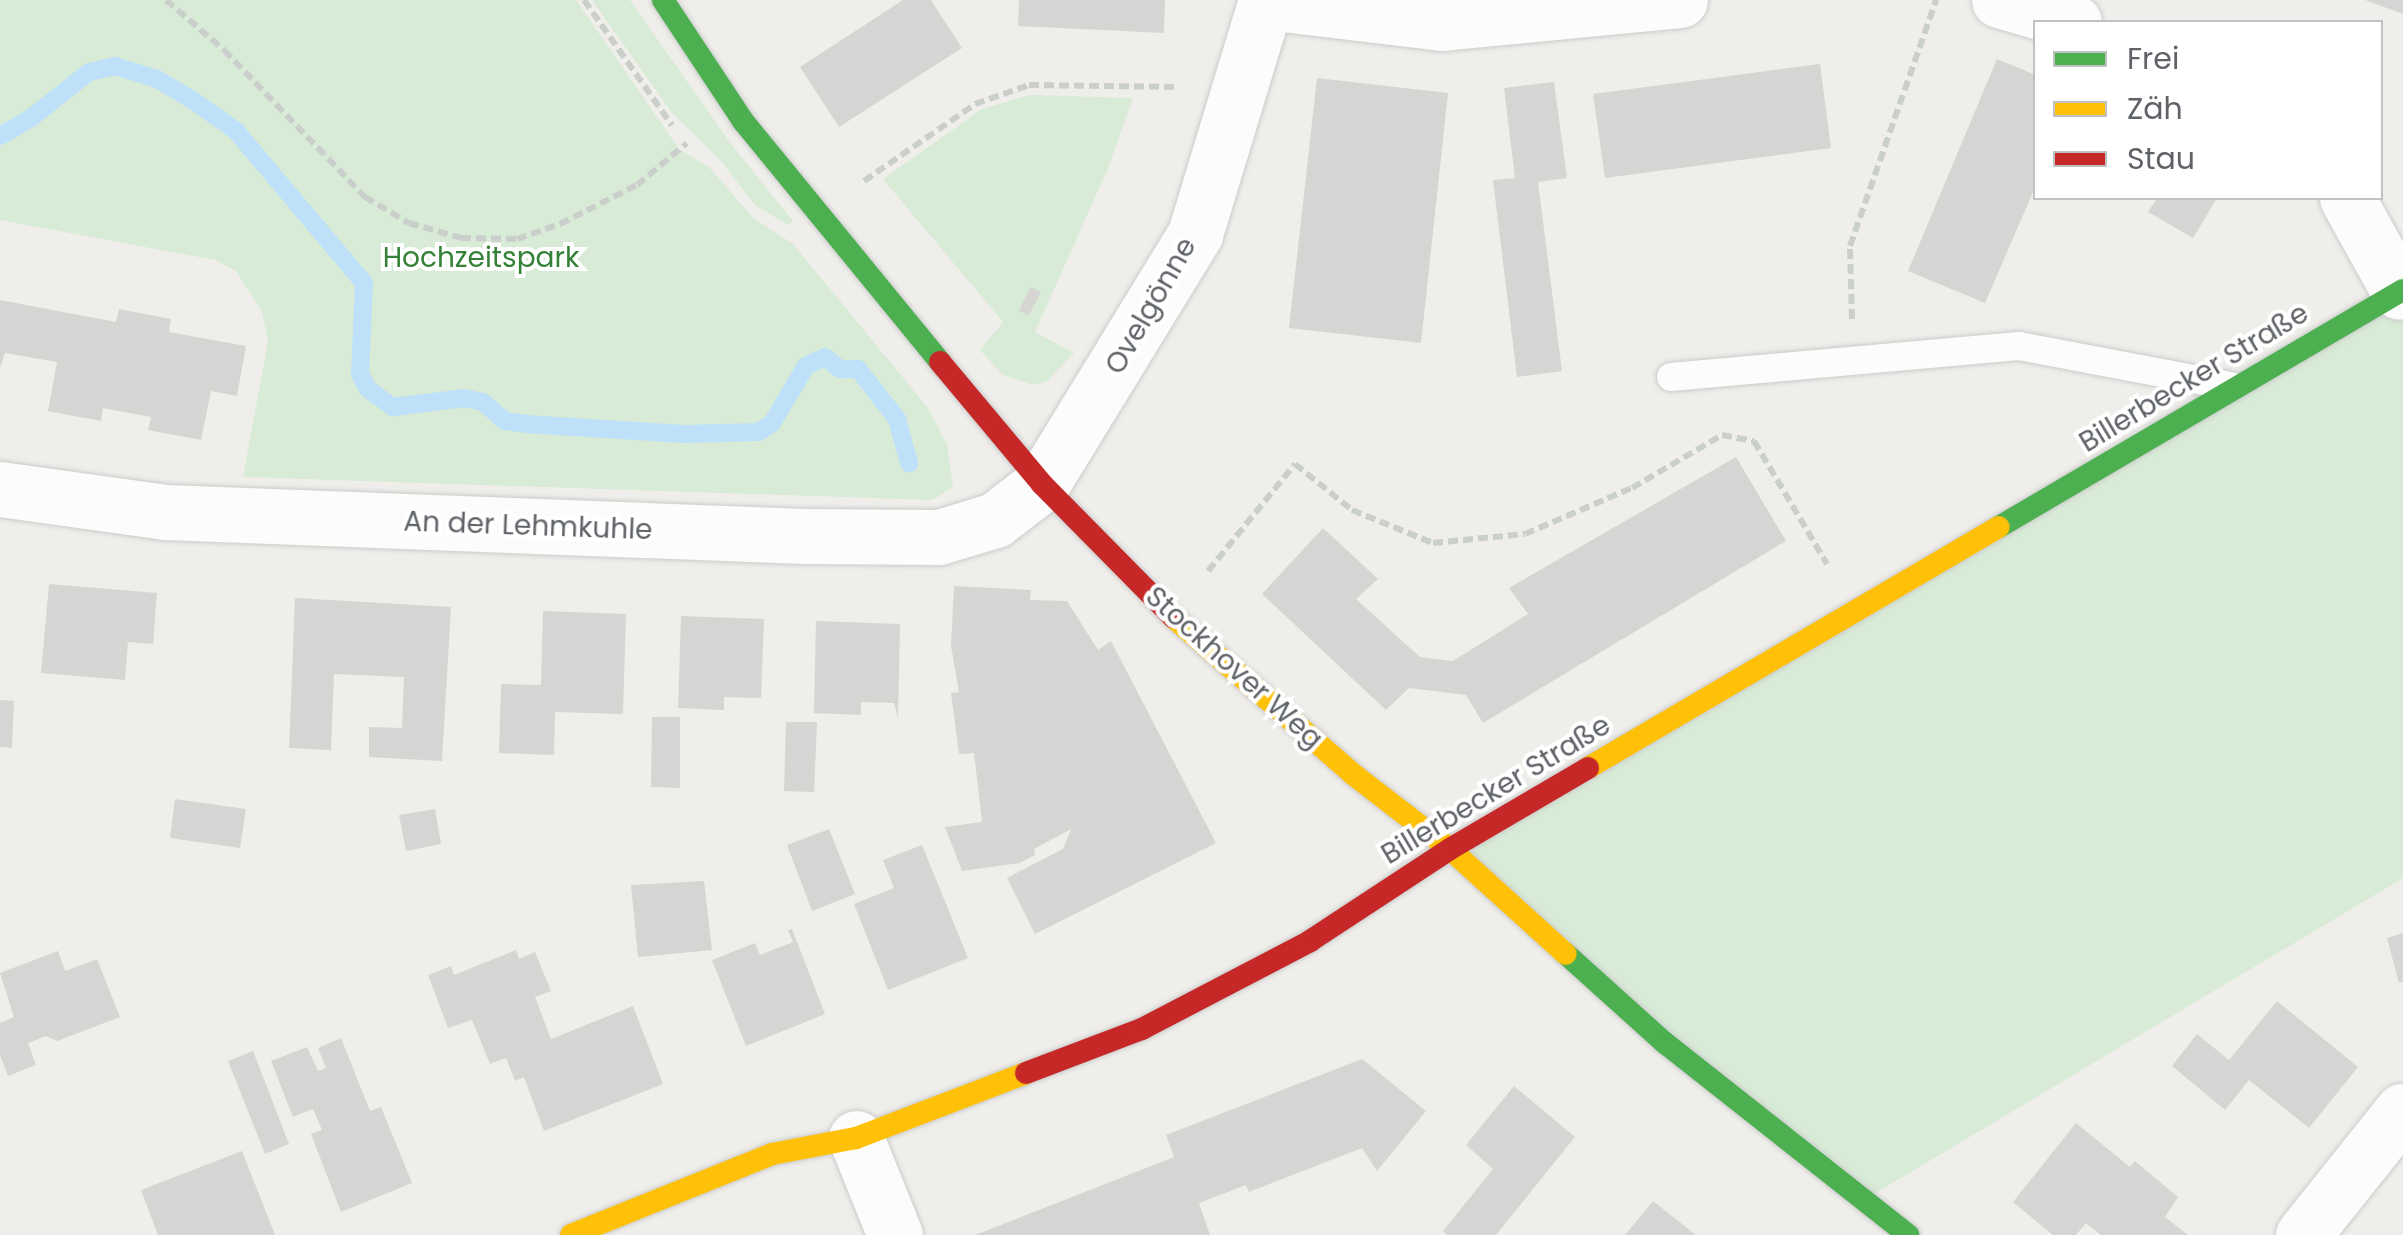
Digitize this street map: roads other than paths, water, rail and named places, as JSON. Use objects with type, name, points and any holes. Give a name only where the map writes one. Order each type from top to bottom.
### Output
[{"type":"street","name":"Stockhover Weg","points":[[663,0],[743,121],[816,214],[1042,484],[1172,616],[1354,775],[1450,849],[1665,1043],[1908,1235]]},
{"type":"street","points":[[1266,1],[1442,23],[1680,0]]},
{"type":"street","points":[[1999,0],[2067,20]]},
{"type":"street","name":"Ovelgönne","points":[[1042,484],[1195,234],[1266,1]]},
{"type":"street","points":[[2348,200],[2401,291]]},
{"type":"street","name":"Billerbecker Straße","points":[[572,1235],[772,1154],[856,1138],[1142,1029],[1310,941],[1450,849],[2401,291]]},
{"type":"street","name":"An der Lehmkuhle","points":[[0,489],[164,512],[939,537],[995,520],[1042,484]]},
{"type":"street","points":[[2303,1235],[2402,1112]]},
{"type":"street","points":[[856,1138],[895,1235]]},
{"type":"lane","points":[[1671,376],[2019,346],[2237,388]]},
{"type":"waterway","points":[[0,136],[31,118],[89,72],[115,66],[157,79],[194,101],[236,131],[364,283],[360,374],[368,389],[393,407],[464,398],[483,402],[505,421],[526,424],[684,434],[759,432],[772,423],[806,366],[825,357],[840,369],[858,369],[897,419],[909,463]]},
{"type":"park label","name":"Hochzeitspark","points":[[481,258]]}]
